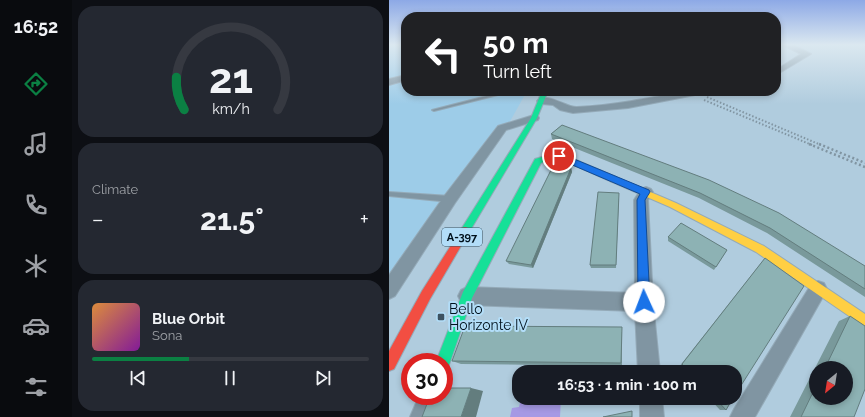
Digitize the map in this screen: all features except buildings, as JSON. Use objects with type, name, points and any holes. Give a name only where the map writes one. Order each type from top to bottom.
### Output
[{"type":"street","points":[[781,70],[790,64]]},
{"type":"street","points":[[389,82],[401,78]]},
{"type":"street","name":"A-397","points":[[389,370],[391,361],[426,296],[534,118],[544,96]]},
{"type":"street","points":[[542,102],[555,102],[563,108],[573,110],[628,105],[674,96]]},
{"type":"street","points":[[389,290],[450,199],[502,128],[534,118]]},
{"type":"street","points":[[446,353],[467,296],[539,161],[552,156],[559,156],[646,192],[760,249],[865,321]]},
{"type":"street","points":[[646,192],[641,200],[644,302],[648,365]]},
{"type":"street","points":[[742,417],[818,289]]},
{"type":"street","points":[[467,296],[644,302]]},
{"type":"street","points":[[422,417],[427,405]]},
{"type":"street","points":[[651,405],[652,417]]},
{"type":"lane","points":[[434,110],[492,96]]},
{"type":"lane","points":[[389,194],[450,199]]},
{"type":"path","points":[[704,96],[865,167]]},
{"type":"path","points":[[705,96],[865,163]]},
{"type":"shaded area","points":[[389,64],[401,64],[401,96],[524,96],[508,125],[389,290]]},
{"type":"shaded area","points":[[520,405],[561,405],[560,417],[510,417],[512,408],[519,407]]},
{"type":"traffic: fast","points":[[465,231],[534,118],[543,96]]},
{"type":"traffic: fast","points":[[446,353],[467,296],[538,161],[552,156],[559,156],[613,179]]},
{"type":"traffic: slow","points":[[613,179],[673,205],[760,249],[865,321]]},
{"type":"traffic: jam","points":[[389,364],[426,295],[465,231]]},
{"type":"place","name":"Bello Horizonte IV","points":[[441,317]]},
{"type":"route","points":[[559,156],[646,192],[641,200],[644,302]]}]
